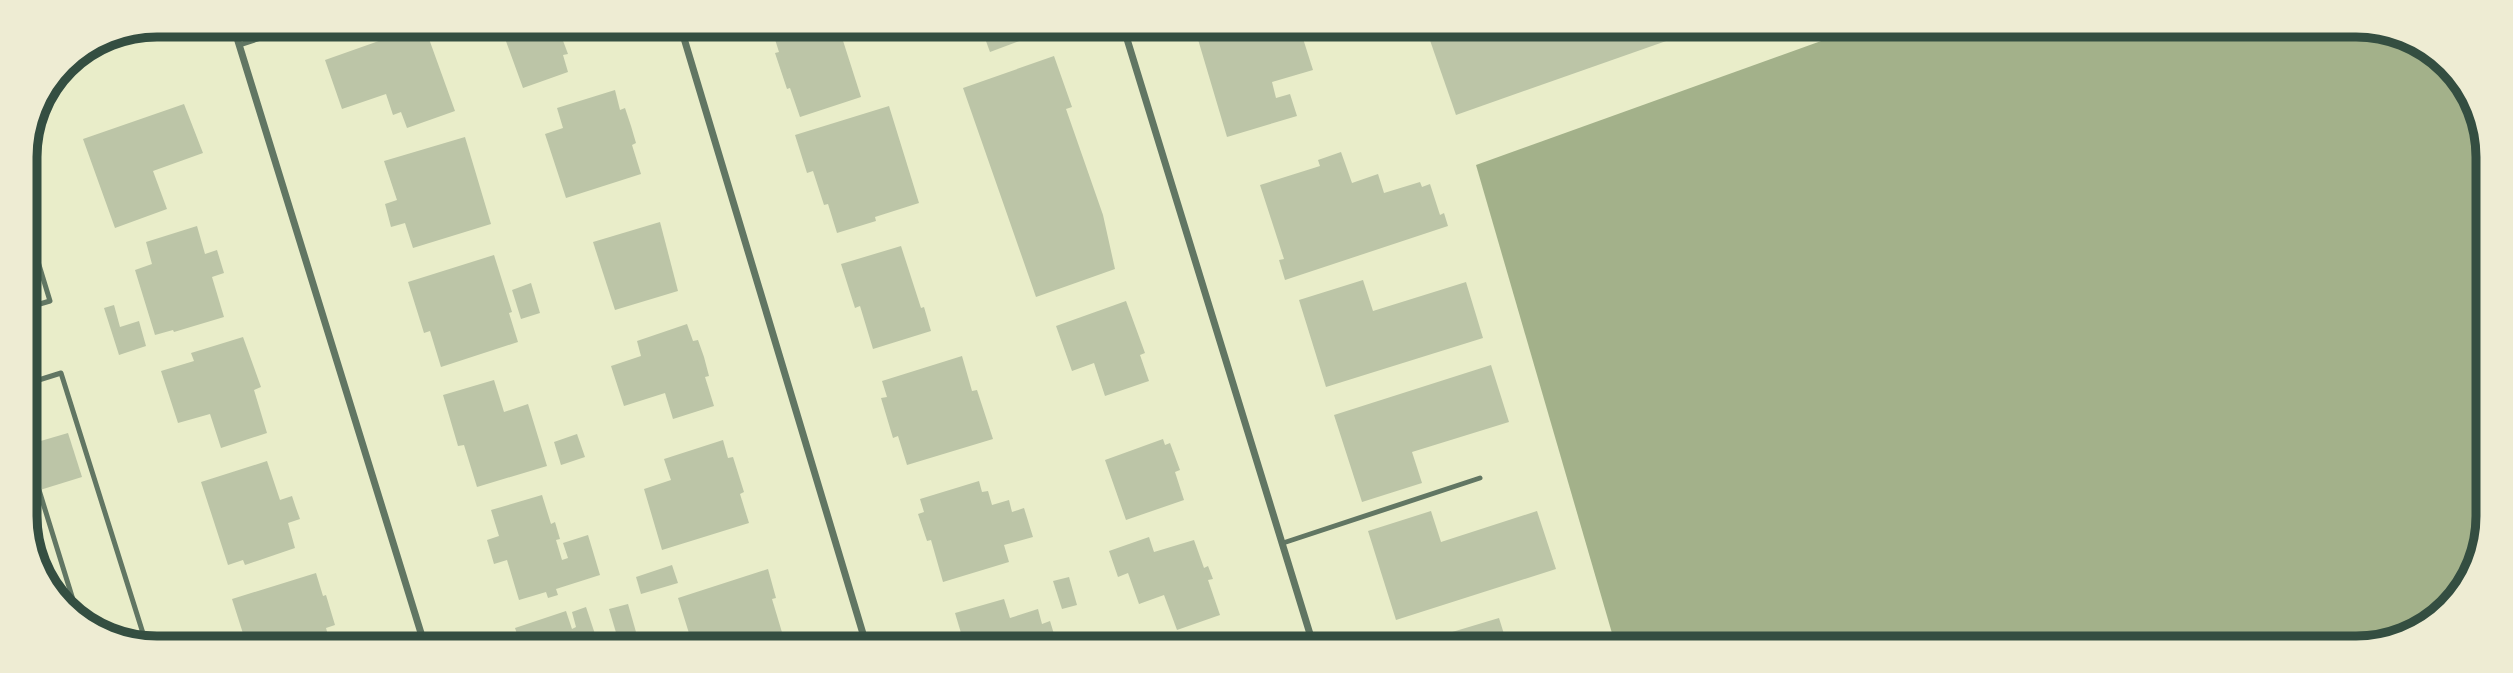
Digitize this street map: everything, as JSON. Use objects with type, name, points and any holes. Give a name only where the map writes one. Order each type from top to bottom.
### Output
[{"type":"street","points":[[237,37],[422,636]]},
{"type":"street","points":[[684,37],[864,636]]},
{"type":"street","points":[[1126,37],[1311,636]]},
{"type":"lane","points":[[239,45],[264,37]]},
{"type":"lane","points":[[37,258],[50,301],[37,305]]},
{"type":"lane","points":[[37,381],[61,373],[143,635]]},
{"type":"lane","points":[[1283,543],[1480,478]]},
{"type":"lane","points":[[39,491],[74,603]]},
{"type":"shaded area","points":[[1832,37],[2356,37],[2380,39],[2402,46],[2429,62],[2451,84],[2467,111],[2474,133],[2476,516],[2474,540],[2467,562],[2451,589],[2423,616],[2402,627],[2364,636],[1613,636],[1476,165]]},
{"type":"building","points":[[390,37],[428,37],[455,111],[407,128],[401,112],[393,115],[386,94],[342,109],[325,60]]},
{"type":"building","points":[[504,37],[562,37],[568,54],[563,55],[568,72],[523,88]]},
{"type":"building","points":[[774,37],[842,37],[861,97],[800,117],[775,53],[779,52]]},
{"type":"building","points":[[984,37],[1030,37],[990,52]]},
{"type":"building","points":[[1197,37],[1302,37],[1313,70],[1272,82],[1276,98],[1290,94],[1297,116],[1227,137]]},
{"type":"building","points":[[1429,37],[1678,37],[1456,115]]},
{"type":"building","points":[[1054,56],[1072,107],[1066,109],[1103,215],[1115,269],[1036,297],[963,88]]},
{"type":"building","points":[[615,90],[620,110],[625,108],[631,126],[636,143],[632,145],[641,174],[566,198],[545,134],[563,128],[557,108]]},
{"type":"building","points":[[184,104],[203,153],[153,171],[167,209],[115,228],[83,139]]},
{"type":"building","points":[[889,106],[919,203],[875,217],[876,221],[837,233],[813,171],[807,173],[795,135]]},
{"type":"building","points":[[465,137],[491,224],[413,248],[405,223],[391,227],[385,204],[397,200],[384,161]]},
{"type":"building","points":[[1341,152],[1352,183],[1378,174],[1384,193],[1420,182],[1422,187],[1430,184],[1440,215],[1444,213],[1448,226],[1285,280],[1279,260],[1284,259],[1260,185],[1320,166],[1318,160]]},
{"type":"building","points":[[660,222],[678,291],[615,310],[593,242]]},
{"type":"building","points":[[197,226],[205,254],[217,250],[224,273],[212,277],[224,317],[155,335],[135,270],[152,264],[146,242]]},
{"type":"building","points":[[901,246],[931,331],[873,349],[860,306],[855,308],[841,264]]},
{"type":"building","points":[[494,255],[512,312],[509,313],[518,342],[441,367],[430,331],[424,333],[408,282]]},
{"type":"building","points":[[1363,280],[1373,311],[1466,282],[1483,338],[1326,387],[1299,300]]},
{"type":"building","points":[[531,283],[540,313],[521,319],[512,290]]},
{"type":"building","points":[[1126,301],[1145,353],[1140,355],[1149,381],[1105,396],[1094,363],[1072,371],[1056,326]]},
{"type":"building","points":[[114,305],[120,327],[139,321],[146,346],[119,355],[104,308]]},
{"type":"building","points":[[687,324],[693,341],[698,340],[704,357],[709,376],[705,377],[714,406],[673,419],[665,393],[624,406],[611,366],[641,356],[637,341]]},
{"type":"building","points":[[243,337],[261,387],[254,390],[267,433],[221,448],[210,414],[178,423],[161,371],[194,361],[191,353]]},
{"type":"building","points":[[962,356],[972,391],[977,390],[993,439],[907,465],[898,436],[893,438],[881,398],[887,397],[882,381]]},
{"type":"building","points":[[1491,365],[1509,422],[1412,452],[1422,483],[1362,502],[1334,415]]},
{"type":"building","points":[[494,380],[504,412],[528,404],[547,466],[477,487],[464,445],[458,446],[443,395]]},
{"type":"building","points":[[68,433],[82,477],[37,491],[37,442]]},
{"type":"building","points":[[577,434],[585,457],[561,465],[554,442]]},
{"type":"building","points":[[1163,439],[1165,445],[1170,443],[1180,470],[1175,472],[1184,500],[1126,520],[1105,460]]},
{"type":"building","points":[[723,440],[728,458],[733,457],[744,492],[740,494],[749,523],[662,550],[644,489],[671,480],[664,459]]},
{"type":"building","points":[[267,461],[280,500],[292,496],[300,519],[288,523],[295,548],[245,565],[243,560],[228,565],[201,482]]},
{"type":"building","points":[[979,481],[982,492],[988,491],[992,505],[1009,500],[1012,512],[1024,508],[1033,537],[1004,545],[1009,562],[943,582],[931,540],[927,541],[918,514],[924,512],[920,499]]},
{"type":"building","points":[[542,495],[551,524],[555,522],[560,539],[556,540],[562,560],[568,558],[563,543],[588,535],[600,575],[556,589],[558,595],[548,598],[546,592],[519,600],[507,560],[494,564],[487,540],[499,536],[491,510]]},
{"type":"building","points":[[1431,511],[1441,542],[1537,511],[1556,569],[1396,620],[1368,531]]},
{"type":"building","points":[[1149,537],[1154,552],[1194,540],[1204,568],[1208,566],[1213,579],[1208,580],[1220,615],[1177,630],[1164,595],[1139,604],[1128,573],[1118,577],[1109,551]]},
{"type":"building","points":[[672,565],[678,583],[641,594],[636,577]]},
{"type":"building","points":[[768,569],[776,598],[772,599],[783,636],[690,636],[678,598]]},
{"type":"building","points":[[316,573],[335,625],[326,628],[328,636],[244,636],[232,599]]},
{"type":"building","points":[[1069,577],[1077,605],[1062,609],[1053,581]]},
{"type":"building","points":[[1004,599],[1010,618],[1038,609],[1042,624],[1050,621],[1055,636],[954,636],[961,633],[955,613]]},
{"type":"building","points":[[628,604],[637,636],[617,636],[609,609]]},
{"type":"building","points":[[586,607],[596,636],[518,636],[515,628],[566,611],[572,629],[576,627],[572,612]]},
{"type":"building","points":[[1499,618],[1505,636],[1439,636]]}]
